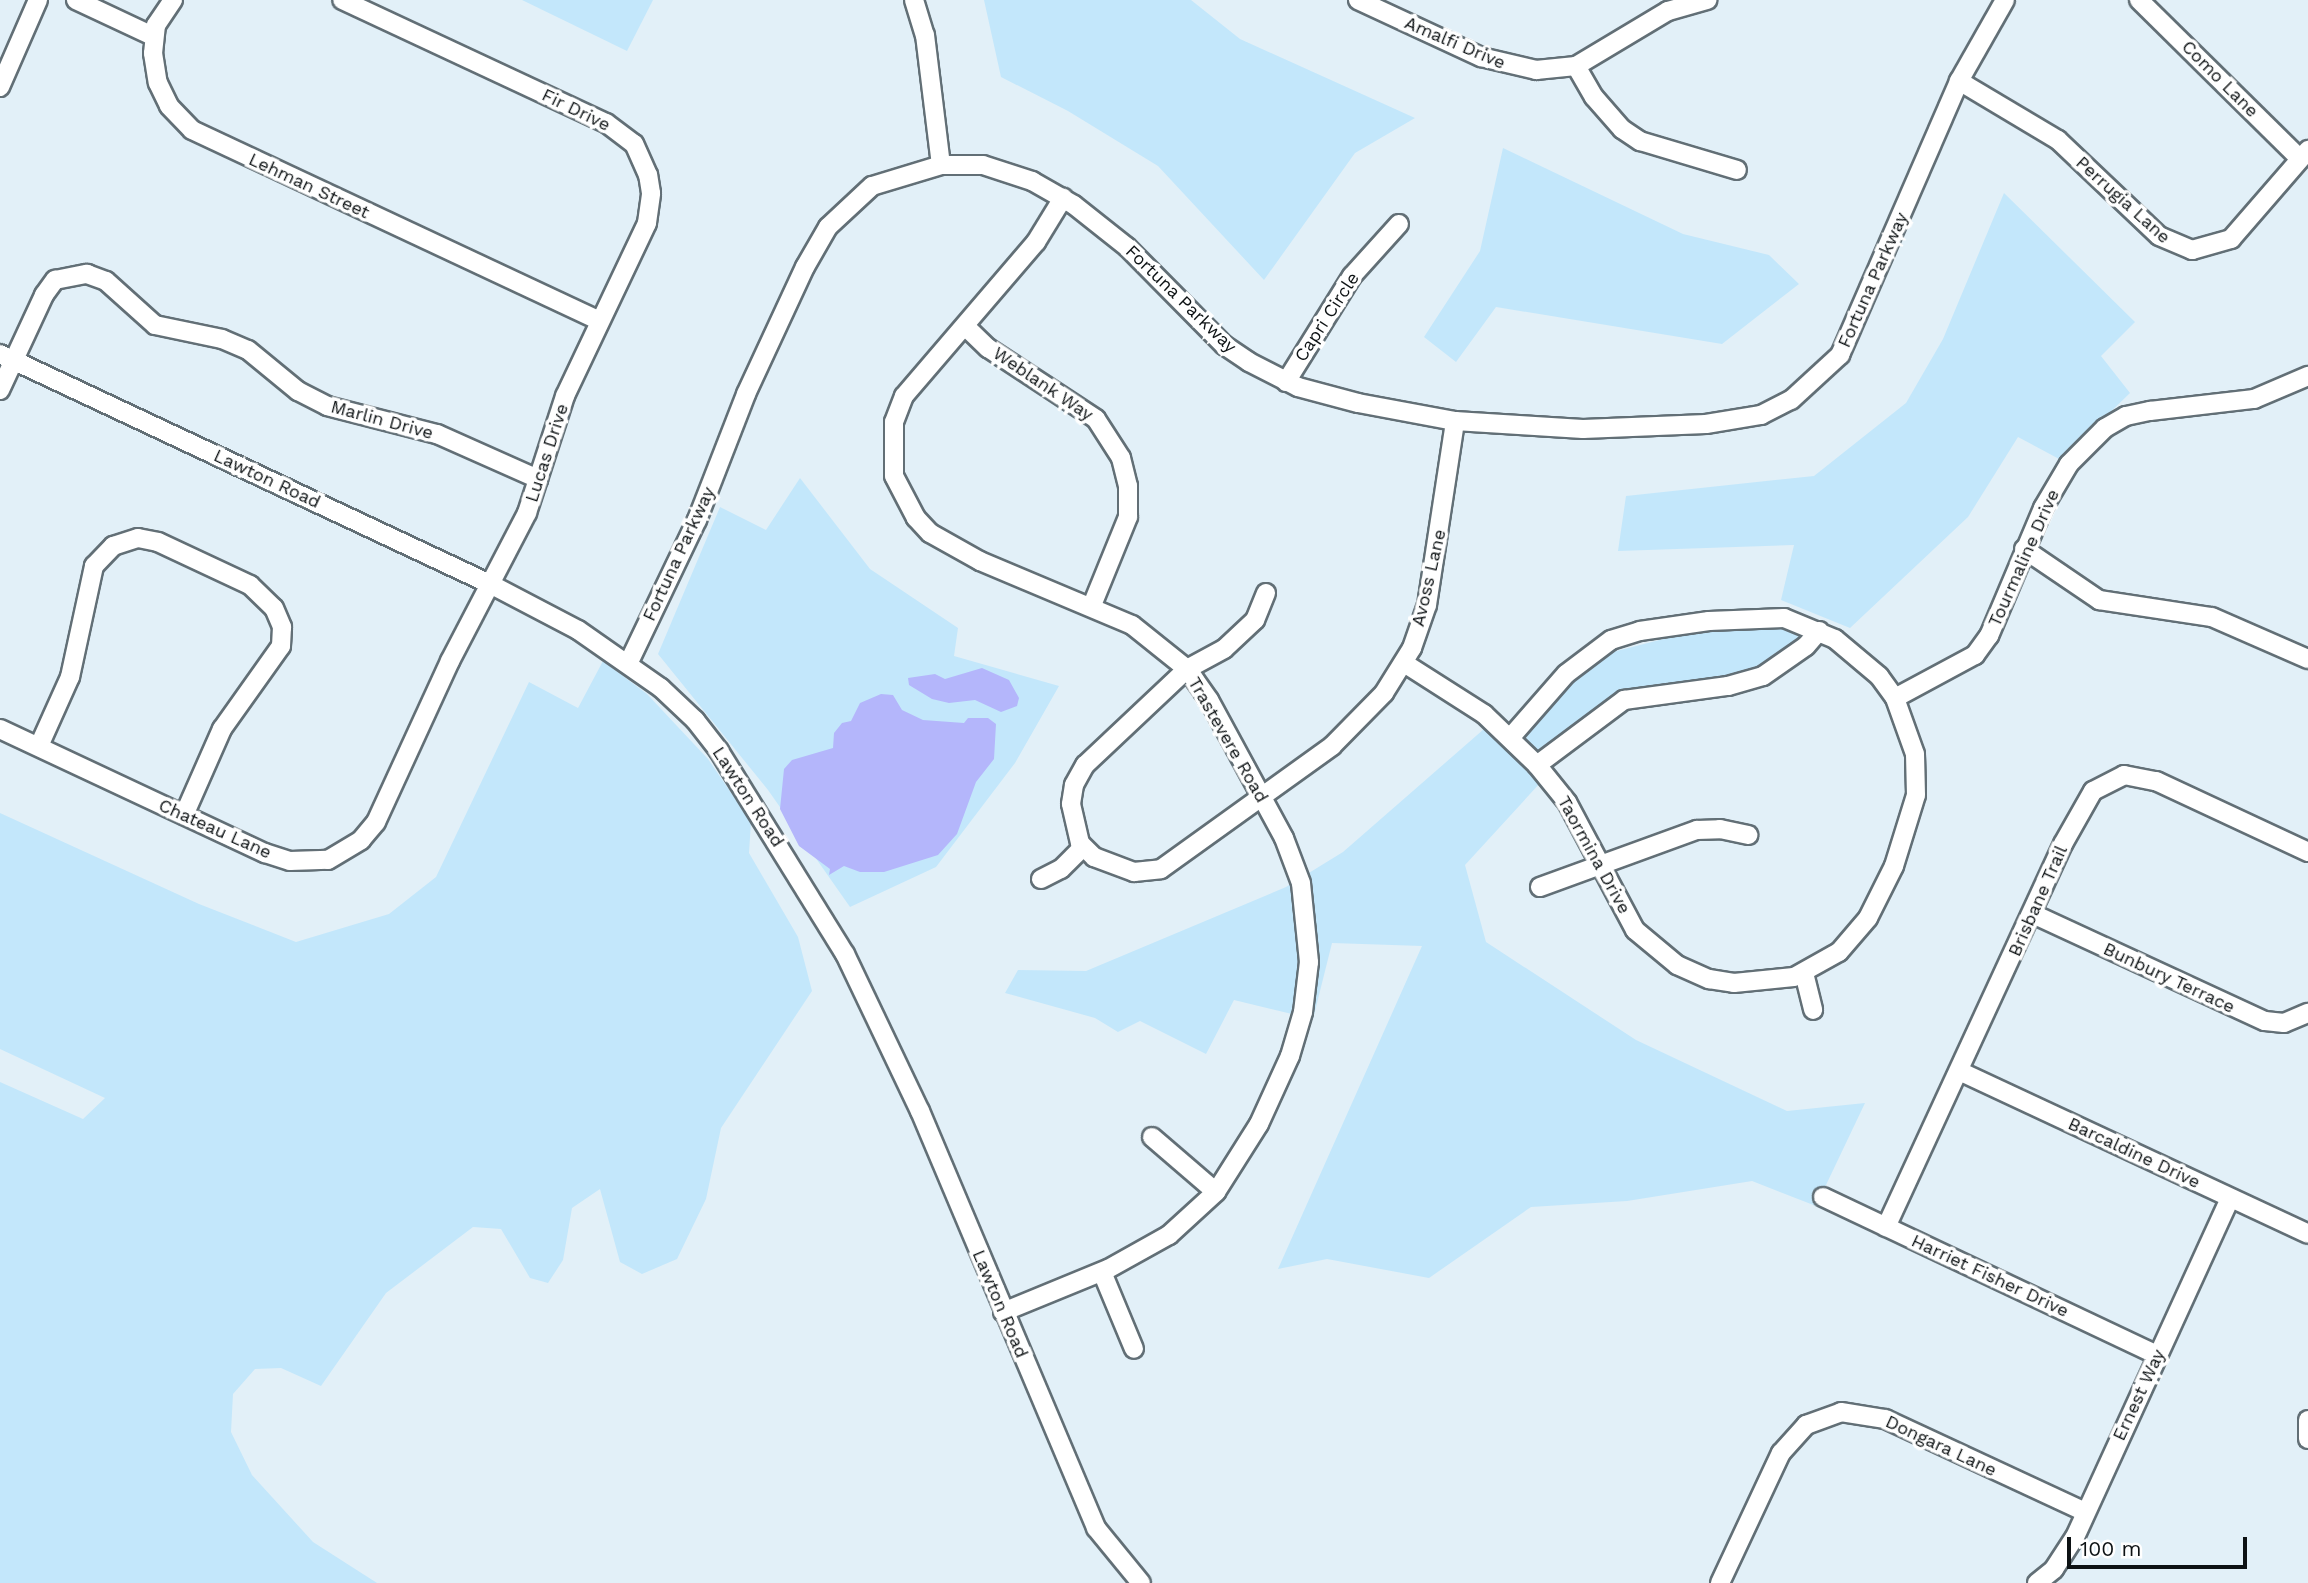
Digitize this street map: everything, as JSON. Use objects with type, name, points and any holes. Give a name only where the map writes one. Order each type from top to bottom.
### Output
[{"type":"street","points":[[0,87],[38,0]]},
{"type":"street","points":[[76,0],[153,36],[173,0]]},
{"type":"street","name":"Fir Drive","points":[[342,0],[606,123],[634,144],[648,175],[651,204],[647,223],[600,321]]},
{"type":"street","points":[[914,0],[925,35],[940,165]]},
{"type":"street","name":"Amalfi Drive","points":[[1358,0],[1509,67],[1576,66]]},
{"type":"street","points":[[1707,0],[1668,11],[1576,66],[1594,97],[1631,135],[1737,170]]},
{"type":"street","name":"Fortuna Parkway","points":[[628,664],[697,520],[793,292],[828,227],[872,186],[940,165],[1005,170],[1063,198],[1127,247],[1224,345],[1286,382],[1358,403],[1455,421],[1644,429],[1761,415],[1791,400],[1821,377],[1852,334],[1959,81],[2005,0]]},
{"type":"street","name":"Como Lane","points":[[2139,0],[2304,155]]},
{"type":"street","name":"Lehman Street","points":[[153,36],[158,83],[169,106],[192,130],[600,321]]},
{"type":"street","name":"Perrugia Lane","points":[[1959,81],[2058,141],[2159,236],[2192,250],[2231,239],[2304,155]]},
{"type":"street","name":"Trastevere Road","points":[[1003,1312],[1102,1272],[1169,1235],[1216,1192],[1259,1124],[1290,1056],[1303,1012],[1310,962],[1301,883],[1262,797],[1209,700],[1186,669],[1132,625],[1091,605],[960,551],[930,533],[901,494],[894,476],[894,422],[918,376],[965,326],[1036,242],[1063,198]]},
{"type":"street","name":"Capri Circle","points":[[1286,382],[1352,276],[1399,224]]},
{"type":"street","name":"Marlin Drive","points":[[7,358],[55,280],[87,274],[106,281],[155,325],[222,339],[247,350],[298,391],[327,406],[427,431],[538,479]]},
{"type":"street","name":"Lucas Drive","points":[[492,585],[538,479],[565,396],[600,321]]},
{"type":"street","name":"Weblank Way","points":[[965,326],[988,348],[1096,419],[1121,458],[1128,486],[1128,517],[1091,605]]},
{"type":"street","points":[[0,390],[7,358]]},
{"type":"street","name":"Lawton Road","points":[[7,358],[492,585],[578,630],[628,664],[695,720],[719,751],[845,954],[920,1111],[1096,1528],[1141,1583]]},
{"type":"street","name":"Tourmaline Drive","points":[[1895,698],[1975,654],[1989,636],[2024,549],[2069,464],[2105,428],[2126,416],[2150,411],[2254,399],[2308,376]]},
{"type":"street","name":"Avoss Lane","points":[[1083,847],[1115,867],[1135,872],[1161,869],[1349,732],[1384,693],[1404,663],[1427,605],[1455,421]]},
{"type":"street","points":[[39,746],[70,677],[90,576],[113,546],[126,539],[158,542],[250,585],[275,608],[282,628],[281,646],[222,729],[184,815]]},
{"type":"street","points":[[2024,549],[2099,600],[2212,617],[2308,659]]},
{"type":"street","name":"Chateau Lane","points":[[0,729],[290,861],[328,860],[361,840],[376,822],[450,661],[492,585]]},
{"type":"street","points":[[1041,879],[1061,869],[1083,847],[1074,829],[1071,804],[1074,785],[1085,765],[1186,669],[1224,649],[1255,620],[1266,593]]},
{"type":"street","name":"Taormina Drive","points":[[1404,663],[1460,696],[1537,765],[1567,802],[1635,930],[1677,965],[1734,983],[1769,982],[1804,973],[1839,952],[1868,918],[1909,830],[1916,795],[1915,754],[1895,698],[1861,657],[1819,631],[1764,616],[1640,631],[1588,654],[1510,738]]},
{"type":"street","points":[[1537,765],[1624,700],[1728,686],[1763,676],[1806,646],[1819,631]]},
{"type":"street","name":"Brisbane Trail","points":[[1886,1227],[2092,791],[2124,775],[2155,781],[2308,852]]},
{"type":"street","points":[[1540,887],[1697,830],[1720,829],[1748,835]]},
{"type":"street","name":"Bunbury Terrace","points":[[2033,914],[2265,1021],[2284,1023],[2308,1013]]},
{"type":"street","points":[[1804,973],[1813,1010]]},
{"type":"street","name":"Barcaldine Drive","points":[[1959,1071],[2308,1234]]},
{"type":"street","points":[[1152,1137],[1216,1192]]},
{"type":"street","name":"Harriet Fisher Drive","points":[[1823,1198],[2157,1355]]},
{"type":"street","name":"Ernest Way","points":[[2037,1583],[2067,1552],[2230,1199]]},
{"type":"street","points":[[1102,1272],[1134,1349]]},
{"type":"street","name":"Dongara Lane","points":[[1720,1583],[1781,1453],[1806,1425],[1841,1412],[1885,1419],[2085,1512]]},
{"type":"street","points":[[2308,1420],[2308,1439]]},
{"type":"shaded area","points":[[522,0],[653,0],[627,51]]},
{"type":"shaded area","points":[[984,0],[1191,0],[1240,39],[1415,118],[1355,153],[1264,280],[1158,166],[1068,111],[1001,77]]},
{"type":"shaded area","points":[[1503,148],[1683,234],[1769,255],[1799,284],[1722,344],[1496,307],[1456,362],[1424,337],[1480,251]]},
{"type":"shaded area","points":[[2004,193],[2135,322],[2101,356],[2130,393],[2061,460],[2018,437],[1968,517],[1850,628],[1781,600],[1794,545],[1618,551],[1626,496],[1814,476],[1906,403],[1943,339]]},
{"type":"shaded area","points":[[800,478],[870,569],[958,628],[954,656],[1059,686],[1015,763],[936,867],[850,907],[768,790],[658,654],[720,507],[766,530]]},
{"type":"shaded area","points":[[1730,622],[1785,626],[1802,640],[1748,674],[1629,690],[1546,747],[1527,769],[1541,782],[1465,865],[1486,942],[1636,1040],[1787,1111],[1865,1103],[1816,1206],[1752,1181],[1627,1201],[1531,1207],[1429,1278],[1327,1259],[1278,1269],[1422,946],[1332,943],[1313,1019],[1234,1000],[1206,1054],[1140,1021],[1118,1032],[1095,1018],[1005,993],[1018,970],[1086,971],[1286,887],[1343,852],[1484,729],[1507,750],[1597,656]]},
{"type":"shaded area","points":[[603,661],[647,694],[708,759],[751,822],[749,853],[798,937],[812,991],[721,1128],[706,1199],[677,1259],[642,1274],[620,1262],[600,1189],[572,1208],[563,1260],[548,1283],[530,1278],[501,1229],[473,1227],[386,1293],[321,1386],[281,1368],[255,1369],[233,1394],[231,1432],[252,1475],[313,1542],[377,1583],[0,1583],[0,1082],[83,1119],[105,1098],[0,1049],[0,813],[199,904],[296,942],[389,914],[436,877],[529,682],[578,708]]},
{"type":"water","points":[[982,668],[1009,680],[1019,698],[1017,706],[1001,712],[975,700],[949,703],[932,699],[909,685],[908,678],[935,674],[945,679]]},
{"type":"water","points":[[881,694],[893,695],[902,710],[923,720],[964,723],[968,718],[988,718],[996,724],[994,759],[976,782],[957,834],[938,855],[884,872],[860,872],[844,866],[829,875],[830,869],[799,846],[780,809],[784,769],[792,760],[833,748],[834,733],[842,723],[851,721],[860,703]]}]
